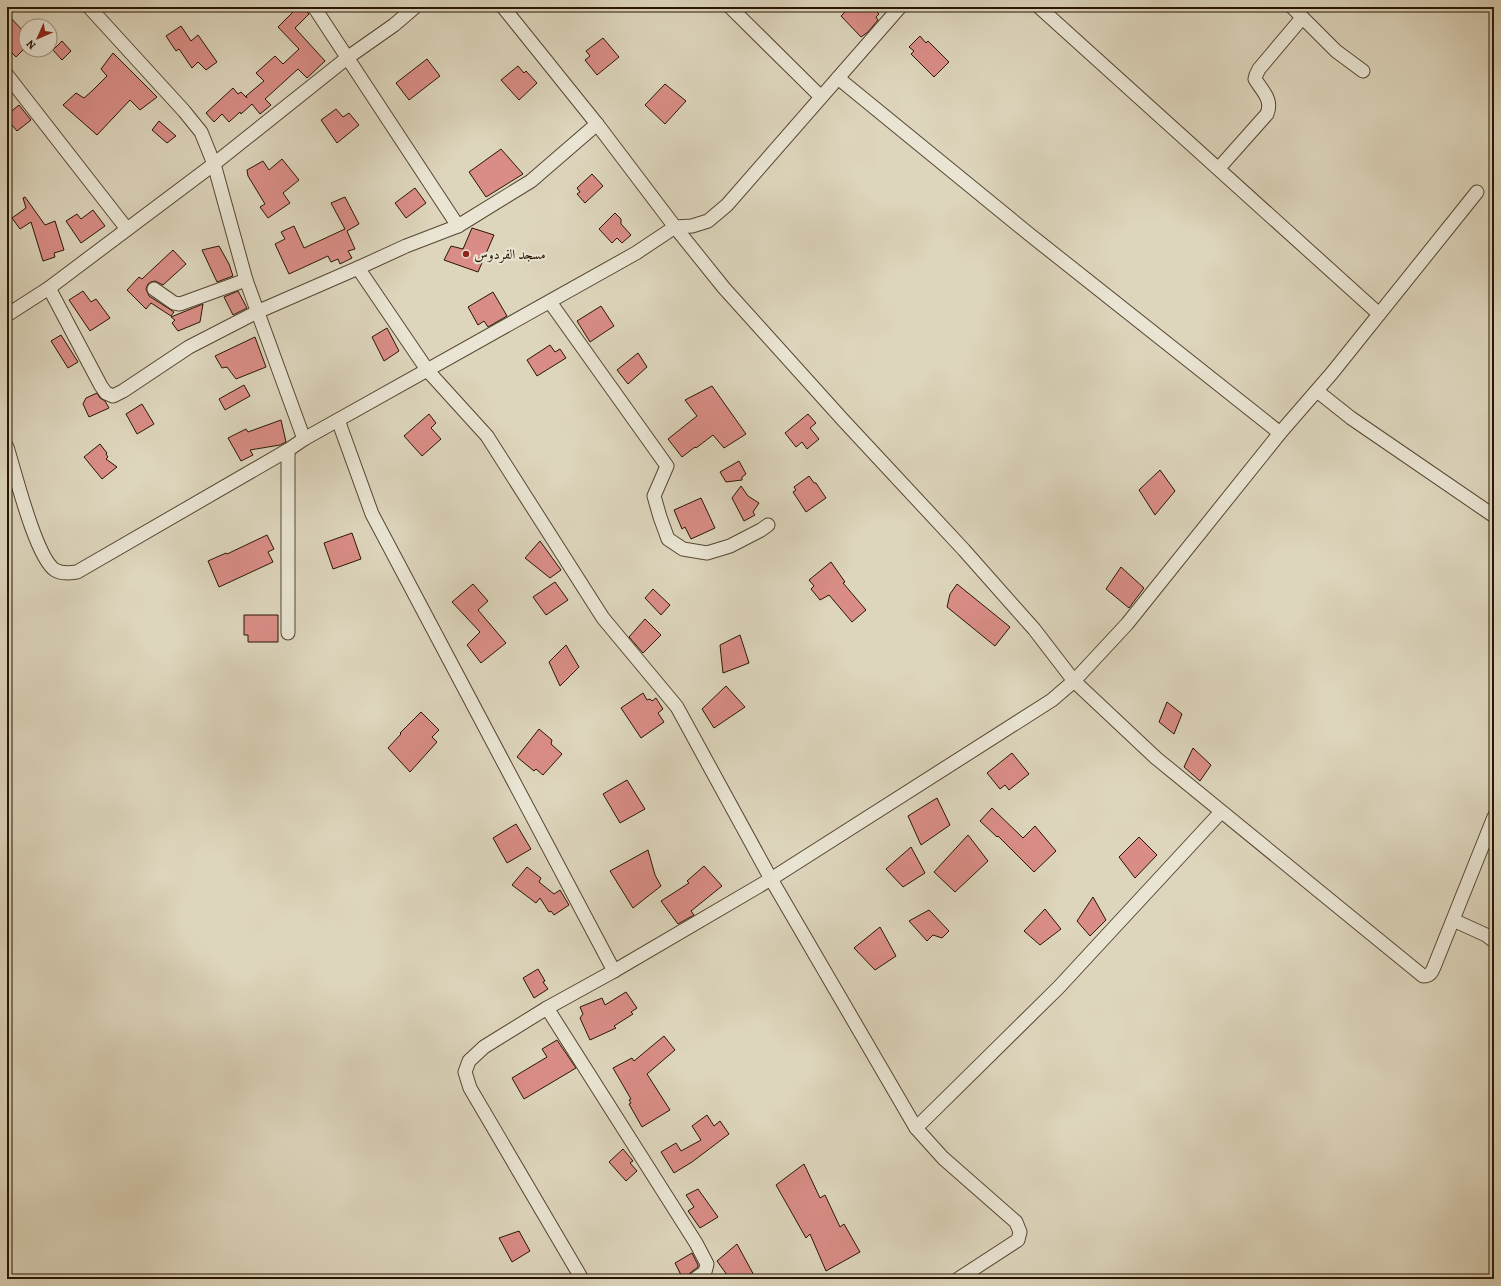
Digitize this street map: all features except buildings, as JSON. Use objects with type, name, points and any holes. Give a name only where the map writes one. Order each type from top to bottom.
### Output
[{"type":"street","points":[[89,7],[184,111],[201,132],[214,164],[246,280],[304,439]]},
{"type":"street","points":[[314,7],[458,226]]},
{"type":"street","points":[[7,315],[49,288],[214,164],[347,58],[415,7]]},
{"type":"street","points":[[503,7],[597,124],[675,227],[724,288],[843,420],[964,550],[1034,629],[1074,681],[1156,758],[1424,976],[1431,973],[1493,821]]},
{"type":"street","points":[[730,7],[821,97]]},
{"type":"street","points":[[7,447],[41,552],[48,564],[56,571],[67,573],[76,572],[288,450],[304,439],[636,253],[675,227],[692,226],[708,221],[727,205],[900,7]]},
{"type":"street","points":[[1039,7],[1379,314]]},
{"type":"street","points":[[1292,7],[1336,51],[1362,71]]},
{"type":"street","points":[[1219,168],[1267,114],[1269,109],[1269,101],[1256,79],[1256,74],[1302,18]]},
{"type":"street","points":[[7,75],[127,229]]},
{"type":"street","points":[[838,78],[1029,234],[1280,433]]},
{"type":"street","points":[[49,288],[101,386],[106,393],[113,396],[124,391],[189,347],[258,312],[406,246],[458,226],[531,181],[597,124]]},
{"type":"street","points":[[582,1279],[470,1088],[465,1072],[469,1061],[484,1047],[547,1008],[614,971],[771,879],[1052,700],[1074,681],[1127,624],[1280,433],[1317,391],[1477,192]]},
{"type":"street","points":[[358,268],[428,370],[487,436],[603,618],[677,708],[771,879],[916,1128],[944,1158],[1016,1222],[1020,1232],[1018,1240],[958,1279]]},
{"type":"street","points":[[154,289],[174,303],[180,304],[246,280]]},
{"type":"street","points":[[550,302],[667,466],[654,496],[668,539],[683,549],[706,553],[730,546],[761,530],[768,524]]},
{"type":"street","points":[[1317,391],[1351,418],[1494,516]]},
{"type":"street","points":[[338,420],[372,514],[614,971]]},
{"type":"street","points":[[288,450],[288,633]]},
{"type":"street","points":[[916,1128],[1059,987],[1221,812]]},
{"type":"street","points":[[1453,920],[1486,935],[1494,941]]},
{"type":"street","points":[[547,1008],[696,1243],[707,1264],[705,1272],[695,1279]]},
{"type":"place","name":"مسجد الفردوس","points":[[466,254]]}]
